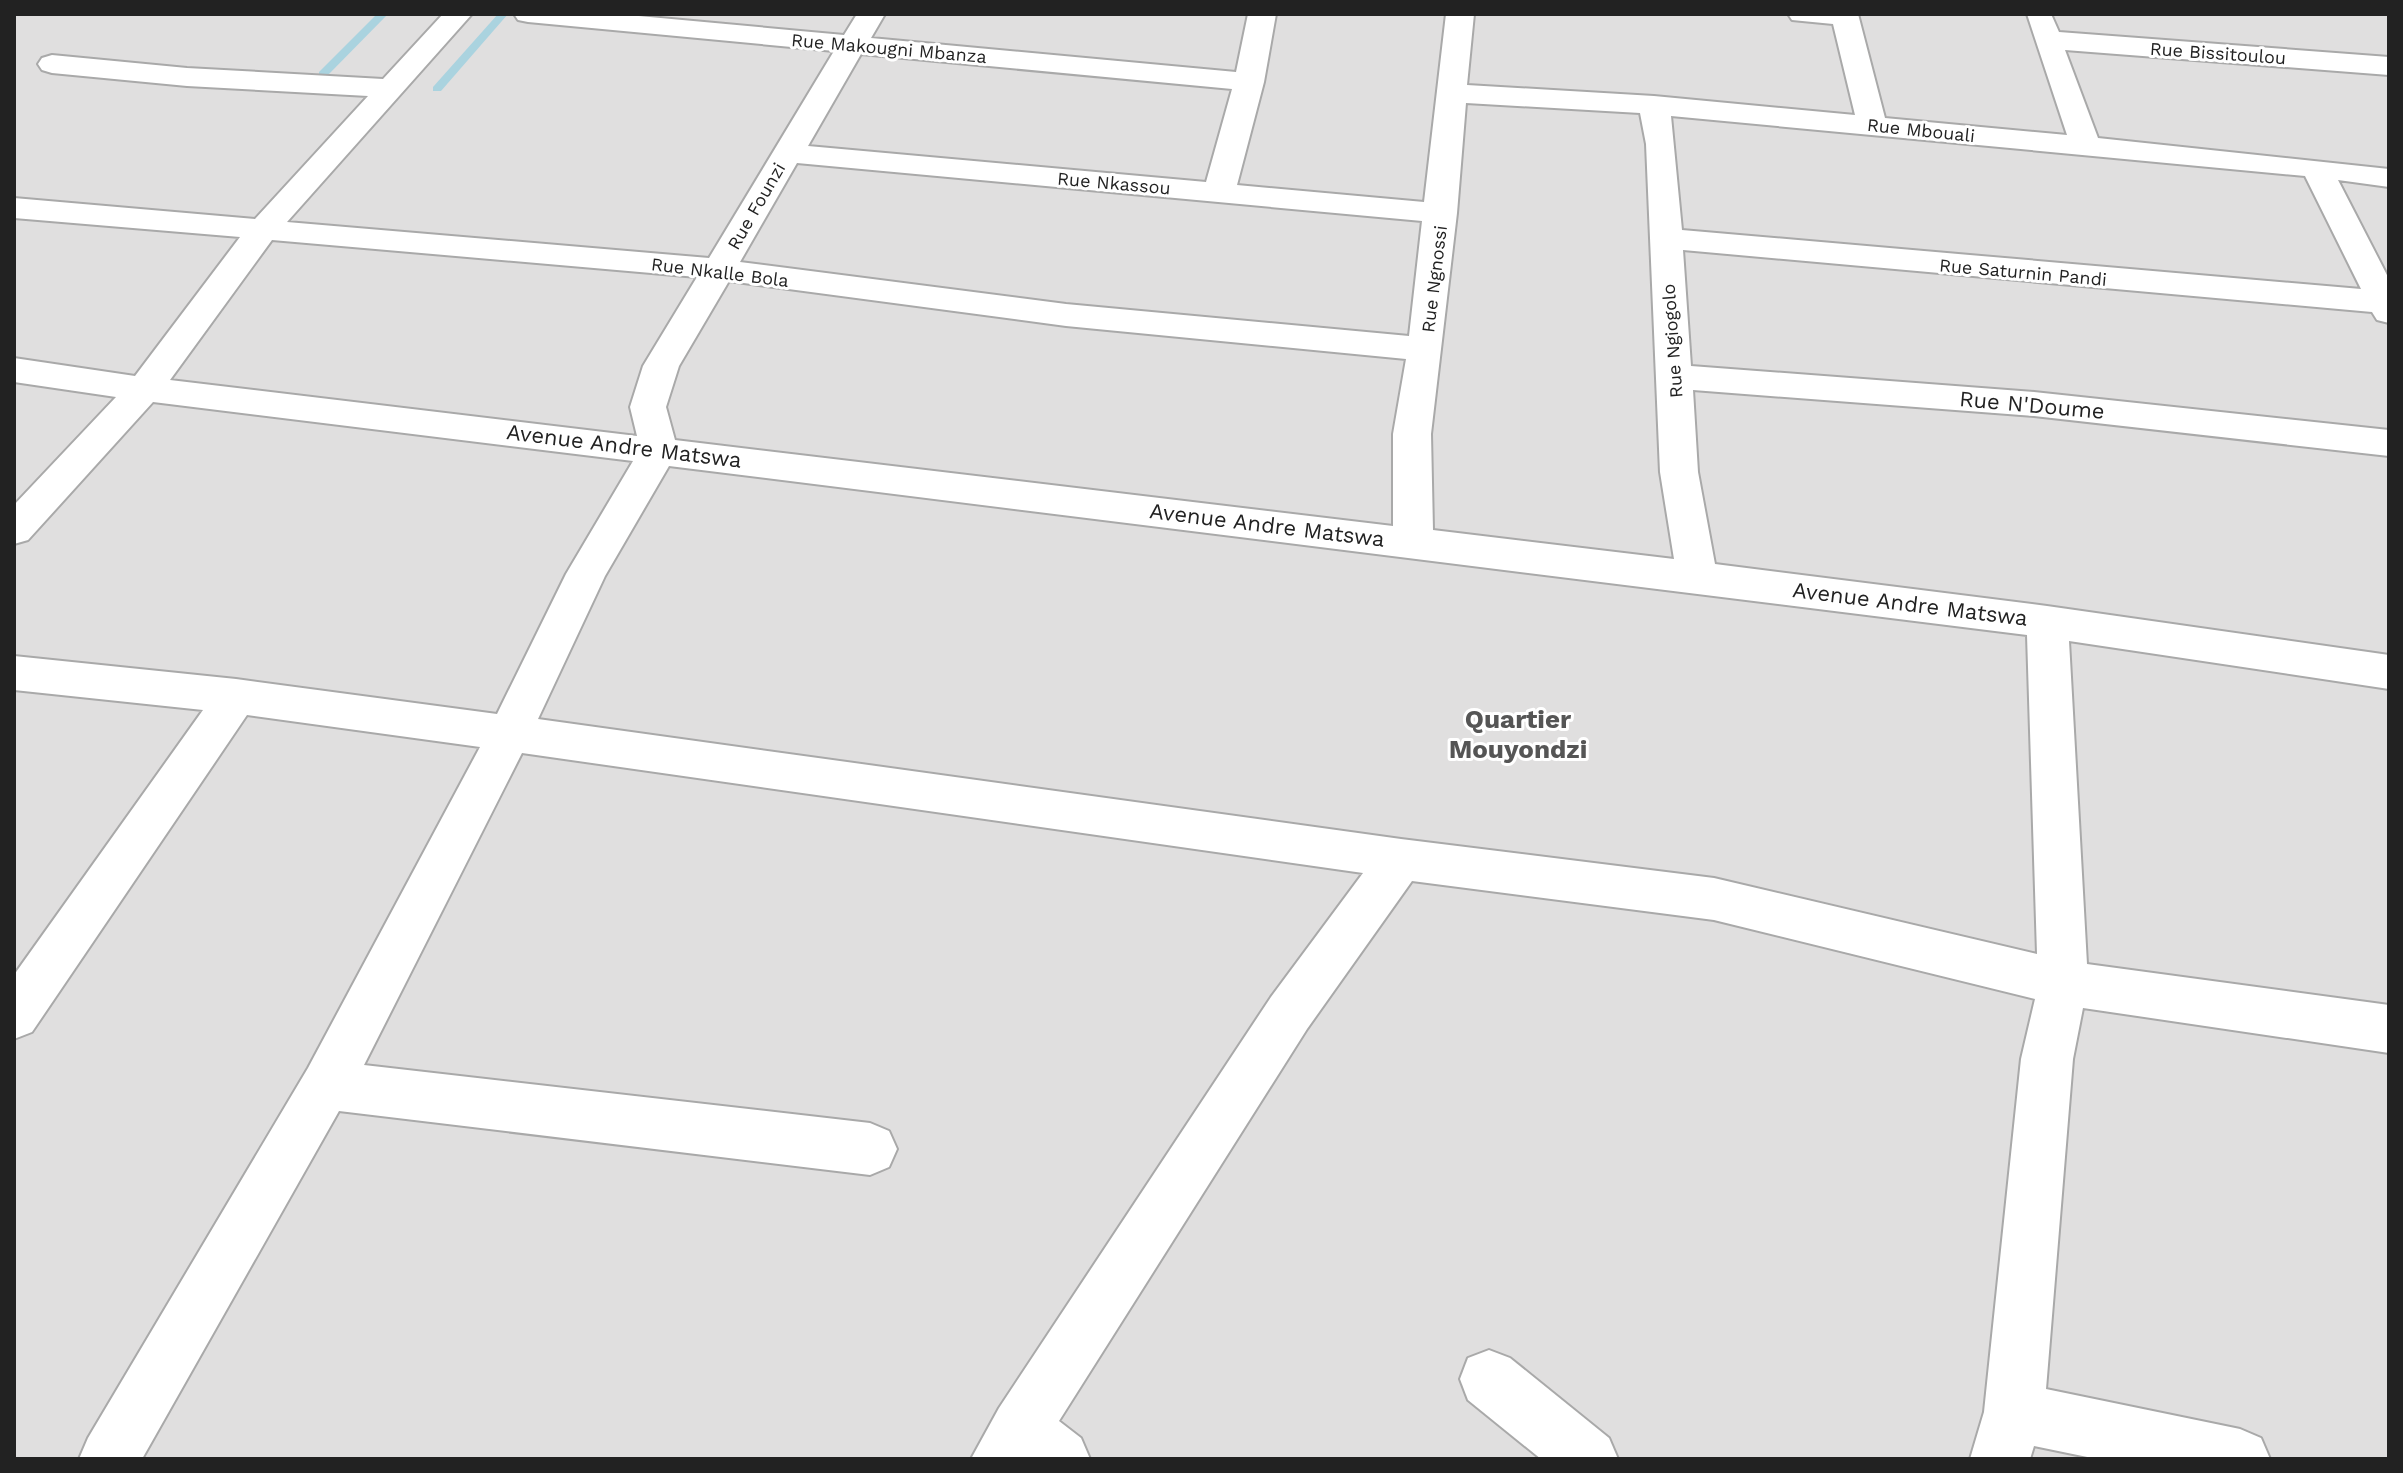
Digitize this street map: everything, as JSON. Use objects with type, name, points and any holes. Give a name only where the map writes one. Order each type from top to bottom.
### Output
[{"type":"street","points":[[14,530],[144,389],[265,227],[458,14]]},
{"type":"street","name":"Rue Makougni Mbanza","points":[[528,14],[1249,82]]},
{"type":"street","name":"Rue Founzi","points":[[659,450],[648,407],[661,366],[871,14]]},
{"type":"street","points":[[1219,192],[1249,82],[1262,14]]},
{"type":"street","name":"Rue Ngnossi","points":[[1413,543],[1412,434],[1441,213],[1460,14]]},
{"type":"street","points":[[1802,14],[1845,16],[1872,125]]},
{"type":"street","points":[[2043,27],[2086,147]]},
{"type":"street","name":"Rue Bissitoulou","points":[[2043,27],[2389,66]]},
{"type":"street","points":[[52,64],[187,77],[391,88]]},
{"type":"street","name":"Rue Mbouali","points":[[1451,93],[1654,105],[2316,168],[2389,178]]},
{"type":"street","name":"Rue Ngiogolo","points":[[1654,105],[1661,144],[1679,472],[1697,577]]},
{"type":"street","name":"Rue Nkassou","points":[[786,153],[1441,213]]},
{"type":"street","points":[[2316,168],[2386,307]]},
{"type":"street","name":"Rue Nkalle Bola","points":[[14,208],[265,227],[720,269],[865,291],[1066,315],[1425,349]]},
{"type":"street","name":"Rue Saturnin Pandi","points":[[1664,238],[2386,307]]},
{"type":"street","name":"Avenue Andre Matswa","points":[[14,370],[144,389],[1697,577],[2047,622],[2389,672]]},
{"type":"street","name":"Rue N'Doume","points":[[1675,377],[2034,404],[2389,443]]},
{"type":"street","points":[[109,1459],[326,1085],[509,734],[586,574],[659,450]]},
{"type":"street","points":[[2047,622],[2063,983],[2047,1059],[2007,1436],[2240,1459]]},
{"type":"street","points":[[14,673],[236,696],[1401,859],[1714,899],[2063,983],[2389,1029]]},
{"type":"street","points":[[14,1016],[236,696]]},
{"type":"street","points":[[1027,1449],[1289,1013],[1401,859]]},
{"type":"street","points":[[326,1085],[870,1149]]},
{"type":"street","points":[[1489,1379],[1588,1459]]},
{"type":"shaded area","points":[[14,14],[2389,14],[2389,1459],[14,1459]]},
{"type":"waterway","points":[[323,74],[383,14]]},
{"type":"waterway","points":[[437,89],[503,14]]},
{"type":"district","name":"Quartier Mouyondzi","points":[[1518,734]]}]
